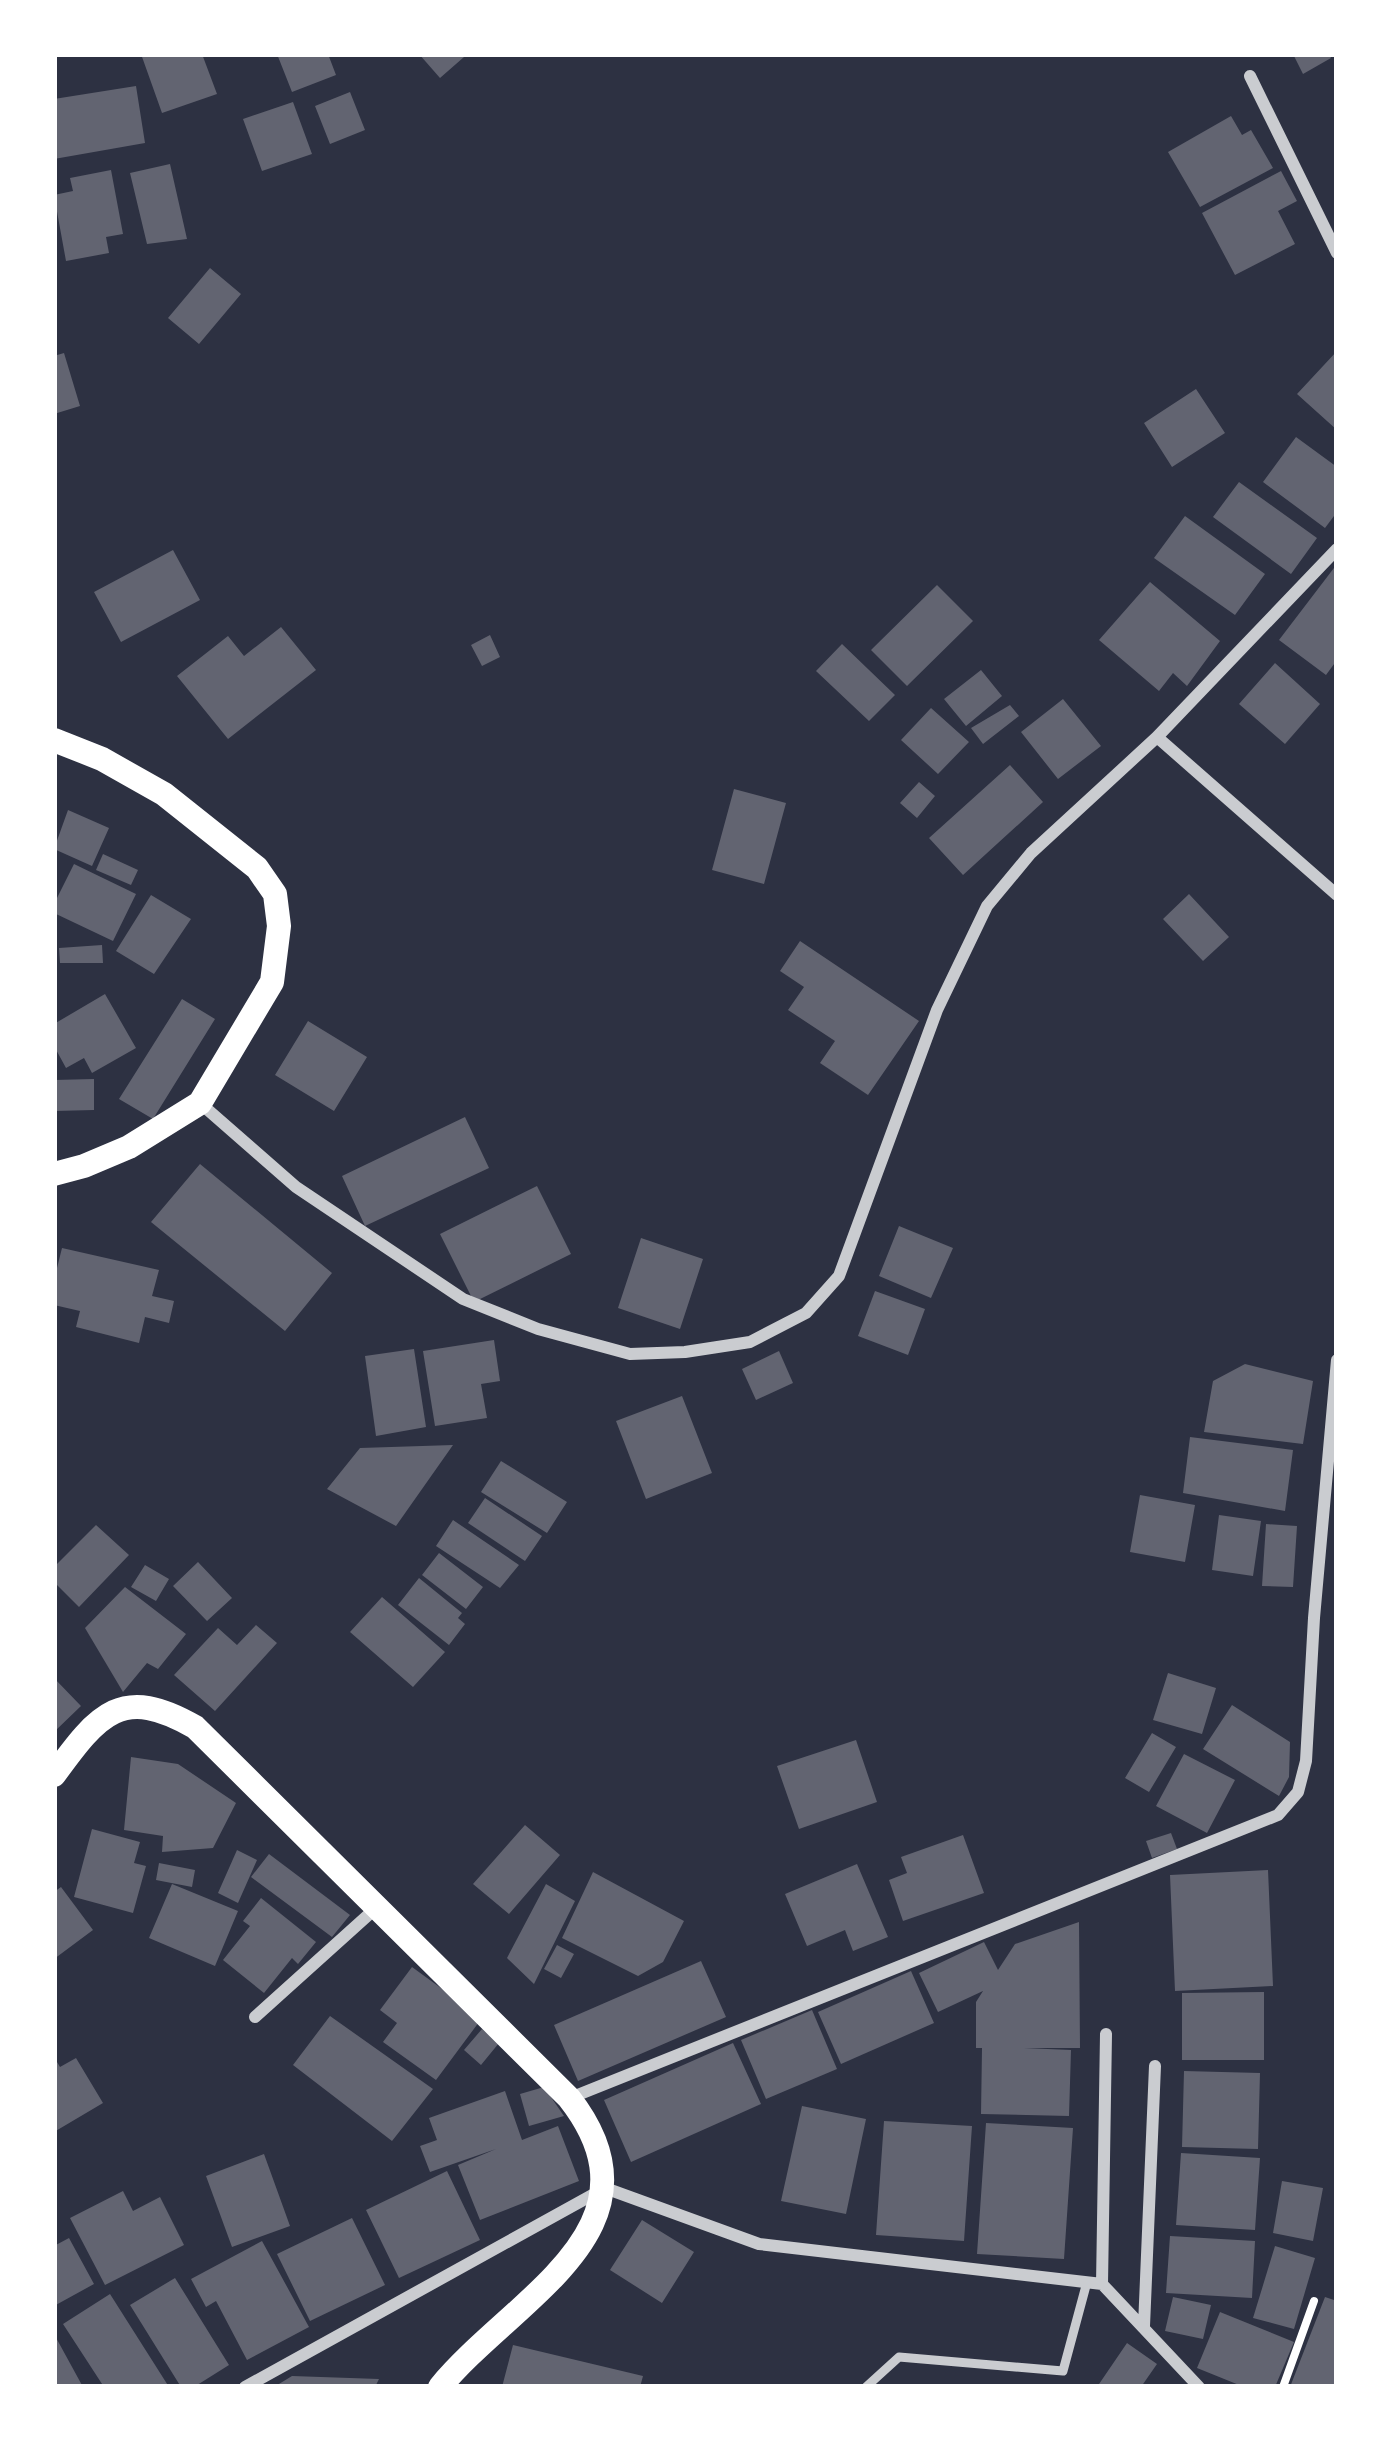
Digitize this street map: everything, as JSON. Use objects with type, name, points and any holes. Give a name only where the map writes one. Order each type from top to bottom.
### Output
[{"type":"main road","points":[[54,740],[102,759],[164,794],[257,868],[275,895],[278,938],[272,982],[200,1103],[129,1147],[54,1174]]},
{"type":"main road","points":[[54,1774],[85,1733],[108,1715],[139,1704],[163,1709],[195,1727],[569,2098],[590,2125],[602,2158],[605,2188],[585,2242],[440,2387]]},
{"type":"street","points":[[1250,76],[1337,253]]},
{"type":"street","points":[[200,1103],[296,1187],[463,1299],[538,1329],[630,1354],[750,1342],[806,1313],[839,1276],[937,1010],[987,906],[1031,853],[1156,737],[1337,549]]},
{"type":"street","points":[[1156,737],[1337,896]]},
{"type":"street","points":[[569,2098],[1278,1815],[1298,1792],[1306,1761],[1337,1360]]},
{"type":"street","points":[[255,2017],[377,1907]]},
{"type":"street","points":[[1095,2283],[1106,2034]]},
{"type":"street","points":[[1144,2326],[1155,2066]]},
{"type":"street","points":[[245,2387],[605,2188],[759,2244],[1095,2283],[1144,2326],[1198,2387]]},
{"type":"lane","points":[[866,2387],[899,2357],[1063,2371],[1095,2283]]},
{"type":"path","points":[[1283,2387],[1314,2301]]},
{"type":"building","points":[[141,54],[202,54],[217,94],[162,113]]},
{"type":"building","points":[[277,54],[328,54],[336,75],[292,92]]},
{"type":"building","points":[[419,54],[461,54],[464,57],[440,78]]},
{"type":"building","points":[[1293,54],[1329,54],[1331,58],[1303,74]]},
{"type":"building","points":[[136,86],[145,143],[54,159],[54,99]]},
{"type":"building","points":[[350,92],[365,130],[330,144],[315,106]]},
{"type":"building","points":[[293,102],[312,154],[262,171],[243,119]]},
{"type":"building","points":[[1231,116],[1242,135],[1251,130],[1273,168],[1200,207],[1168,152]]},
{"type":"building","points":[[170,164],[187,239],[147,244],[130,173]]},
{"type":"building","points":[[111,170],[123,234],[106,237],[109,253],[66,261],[54,195],[73,191],[70,178]]},
{"type":"building","points":[[1281,171],[1297,201],[1278,211],[1295,244],[1235,275],[1202,213]]},
{"type":"building","points":[[210,268],[241,294],[199,344],[168,318]]},
{"type":"building","points":[[1337,351],[1337,430],[1297,394]]},
{"type":"building","points":[[64,353],[80,406],[54,414],[54,356]]},
{"type":"building","points":[[1196,389],[1225,433],[1172,467],[1144,423]]},
{"type":"building","points":[[1296,437],[1337,467],[1337,512],[1325,528],[1263,482]]},
{"type":"building","points":[[1239,482],[1317,538],[1291,574],[1213,517]]},
{"type":"building","points":[[1185,516],[1265,574],[1235,615],[1154,558]]},
{"type":"building","points":[[173,550],[200,600],[121,642],[94,592]]},
{"type":"building","points":[[1337,564],[1337,660],[1326,675],[1279,640]]},
{"type":"building","points":[[1150,582],[1220,641],[1187,686],[1173,673],[1159,691],[1099,640]]},
{"type":"building","points":[[937,585],[973,621],[907,686],[871,650]]},
{"type":"building","points":[[281,627],[316,670],[228,739],[177,676],[228,636],[244,656]]},
{"type":"building","points":[[490,635],[500,657],[482,666],[471,645]]},
{"type":"building","points":[[842,644],[895,695],[869,721],[816,671]]},
{"type":"building","points":[[1275,663],[1320,704],[1285,744],[1239,704]]},
{"type":"building","points":[[981,670],[1002,696],[966,726],[944,699]]},
{"type":"building","points":[[1063,699],[1101,746],[1058,779],[1021,732]]},
{"type":"building","points":[[1010,705],[1019,716],[983,744],[971,728]]},
{"type":"building","points":[[931,708],[969,742],[938,774],[901,740]]},
{"type":"building","points":[[1010,765],[1043,802],[963,875],[929,838]]},
{"type":"building","points":[[919,782],[935,796],[917,818],[900,803]]},
{"type":"building","points":[[734,789],[786,803],[764,884],[712,870]]},
{"type":"building","points":[[68,810],[109,828],[92,866],[54,849]]},
{"type":"building","points":[[103,854],[138,870],[131,885],[96,870]]},
{"type":"building","points":[[74,864],[136,894],[113,941],[54,913]]},
{"type":"building","points":[[1189,894],[1229,937],[1203,961],[1163,919]]},
{"type":"building","points":[[151,895],[191,919],[154,974],[116,951]]},
{"type":"building","points":[[800,941],[919,1021],[868,1095],[820,1063],[835,1041],[788,1010],[804,987],[780,971]]},
{"type":"building","points":[[102,945],[103,963],[60,963],[59,948]]},
{"type":"building","points":[[105,994],[136,1048],[92,1073],[84,1058],[66,1068],[54,1046],[54,1024]]},
{"type":"building","points":[[182,999],[215,1019],[153,1119],[119,1099]]},
{"type":"building","points":[[308,1021],[367,1057],[334,1111],[275,1075]]},
{"type":"building","points":[[94,1079],[94,1110],[54,1111],[54,1080]]},
{"type":"building","points":[[465,1117],[489,1168],[365,1226],[342,1176]]},
{"type":"building","points":[[200,1164],[332,1273],[285,1331],[151,1222]]},
{"type":"building","points":[[537,1186],[571,1254],[474,1302],[440,1234]]},
{"type":"building","points":[[899,1226],[953,1248],[931,1298],[879,1276]]},
{"type":"building","points":[[641,1238],[703,1259],[680,1329],[618,1308]]},
{"type":"building","points":[[62,1248],[159,1270],[152,1296],[174,1301],[169,1323],[145,1317],[139,1343],[76,1327],[80,1311],[54,1305]]},
{"type":"building","points":[[875,1291],[925,1309],[908,1355],[858,1336]]},
{"type":"building","points":[[494,1340],[500,1381],[481,1384],[487,1418],[435,1426],[423,1351]]},
{"type":"building","points":[[414,1349],[426,1427],[376,1436],[365,1356]]},
{"type":"building","points":[[779,1351],[793,1383],[756,1400],[742,1369]]},
{"type":"building","points":[[1245,1364],[1313,1381],[1303,1444],[1204,1432],[1213,1381]]},
{"type":"building","points":[[682,1396],[712,1473],[646,1499],[616,1421]]},
{"type":"building","points":[[1190,1437],[1293,1450],[1285,1511],[1183,1493]]},
{"type":"building","points":[[453,1445],[396,1526],[327,1489],[360,1448]]},
{"type":"building","points":[[501,1461],[567,1502],[547,1533],[481,1492]]},
{"type":"building","points":[[1140,1495],[1195,1505],[1185,1562],[1130,1552]]},
{"type":"building","points":[[485,1498],[542,1536],[525,1561],[468,1523]]},
{"type":"building","points":[[1219,1515],[1261,1521],[1253,1576],[1212,1570]]},
{"type":"building","points":[[453,1520],[519,1565],[500,1588],[436,1546]]},
{"type":"building","points":[[1266,1524],[1297,1526],[1293,1587],[1262,1586]]},
{"type":"building","points":[[96,1525],[129,1555],[79,1607],[54,1582],[54,1567]]},
{"type":"building","points":[[439,1553],[483,1587],[466,1609],[422,1575]]},
{"type":"building","points":[[198,1562],[232,1598],[207,1621],[173,1586]]},
{"type":"building","points":[[145,1565],[169,1579],[156,1601],[131,1587]]},
{"type":"building","points":[[419,1578],[462,1613],[458,1618],[465,1624],[449,1645],[398,1605]]},
{"type":"building","points":[[125,1587],[186,1634],[158,1669],[147,1663],[123,1692],[85,1628]]},
{"type":"building","points":[[382,1597],[445,1652],[413,1687],[350,1632]]},
{"type":"building","points":[[256,1625],[277,1643],[215,1711],[174,1675],[218,1628],[237,1645]]},
{"type":"building","points":[[1168,1673],[1216,1688],[1202,1734],[1153,1720]]},
{"type":"building","points":[[54,1678],[81,1706],[54,1732]]},
{"type":"building","points":[[1232,1705],[1290,1742],[1289,1777],[1279,1796],[1203,1749]]},
{"type":"building","points":[[1152,1733],[1176,1747],[1149,1792],[1125,1778]]},
{"type":"building","points":[[856,1740],[877,1802],[799,1829],[777,1766]]},
{"type":"building","points":[[1184,1754],[1235,1780],[1207,1833],[1156,1806]]},
{"type":"building","points":[[131,1757],[178,1764],[236,1803],[213,1848],[162,1852],[163,1836],[124,1830]]},
{"type":"building","points":[[525,1825],[560,1855],[509,1914],[473,1884]]},
{"type":"building","points":[[92,1829],[140,1842],[134,1863],[146,1866],[133,1913],[74,1897]]},
{"type":"building","points":[[1171,1833],[1177,1849],[1152,1858],[1146,1841]]},
{"type":"building","points":[[963,1835],[984,1893],[903,1921],[889,1880],[907,1873],[901,1857]]},
{"type":"building","points":[[237,1850],[257,1860],[238,1903],[218,1893]]},
{"type":"building","points":[[269,1854],[350,1915],[332,1937],[251,1877]]},
{"type":"building","points":[[159,1863],[195,1870],[192,1887],[156,1880]]},
{"type":"building","points":[[857,1864],[888,1937],[853,1951],[845,1930],[807,1946],[785,1894]]},
{"type":"building","points":[[1268,1870],[1273,1986],[1175,1991],[1170,1875]]},
{"type":"building","points":[[593,1872],[684,1921],[663,1962],[638,1976],[562,1938]]},
{"type":"building","points":[[172,1884],[238,1911],[215,1966],[149,1938]]},
{"type":"building","points":[[546,1884],[575,1901],[534,1984],[507,1958]]},
{"type":"building","points":[[61,1887],[93,1930],[54,1959],[54,1892]]},
{"type":"building","points":[[261,1898],[316,1942],[298,1964],[292,1958],[264,1993],[223,1960],[250,1926],[243,1921]]},
{"type":"building","points":[[1079,1922],[1080,2048],[1024,2048],[1071,2050],[1069,2116],[981,2114],[982,2048],[976,2048],[976,2002],[983,1991],[938,2012],[919,1973],[984,1942],[998,1970],[1015,1944]]},
{"type":"building","points":[[557,1945],[574,1954],[561,1978],[544,1969]]},
{"type":"building","points":[[701,1961],[726,2017],[578,2081],[554,2025]]},
{"type":"building","points":[[412,1967],[482,2018],[436,2080],[383,2042],[397,2023],[380,2010]]},
{"type":"building","points":[[911,1971],[934,2023],[841,2064],[818,2012]]},
{"type":"building","points":[[1264,1992],[1264,2060],[1182,2060],[1182,1993]]},
{"type":"building","points":[[812,2010],[837,2069],[766,2099],[741,2040]]},
{"type":"building","points":[[330,2016],[433,2089],[392,2141],[293,2065]]},
{"type":"building","points":[[482,2029],[499,2043],[481,2065],[464,2050]]},
{"type":"building","points":[[733,2043],[761,2104],[631,2162],[604,2100]]},
{"type":"building","points":[[54,2057],[60,2067],[76,2058],[103,2103],[54,2132]]},
{"type":"building","points":[[1184,2071],[1260,2073],[1258,2149],[1182,2147]]},
{"type":"building","points":[[544,2087],[564,2116],[529,2126],[520,2094]]},
{"type":"building","points":[[505,2091],[522,2140],[558,2126],[579,2181],[480,2220],[458,2165],[496,2149],[430,2172],[420,2146],[437,2140],[429,2118]]},
{"type":"building","points":[[802,2106],[866,2119],[846,2214],[781,2201]]},
{"type":"building","points":[[884,2121],[972,2126],[964,2241],[876,2235]]},
{"type":"building","points":[[986,2123],[1073,2128],[1064,2259],[977,2254]]},
{"type":"building","points":[[1181,2153],[1260,2158],[1255,2230],[1176,2225]]},
{"type":"building","points":[[264,2154],[290,2226],[232,2247],[206,2176]]},
{"type":"building","points":[[447,2171],[480,2240],[399,2278],[366,2210]]},
{"type":"building","points":[[1282,2181],[1323,2188],[1313,2241],[1273,2233]]},
{"type":"building","points":[[123,2191],[133,2211],[160,2197],[184,2245],[105,2285],[70,2218]]},
{"type":"building","points":[[352,2218],[385,2285],[310,2321],[277,2254]]},
{"type":"building","points":[[642,2220],[694,2252],[662,2303],[610,2270]]},
{"type":"building","points":[[1170,2236],[1255,2241],[1252,2298],[1166,2293]]},
{"type":"building","points":[[69,2238],[94,2284],[54,2306],[54,2246]]},
{"type":"building","points":[[262,2241],[309,2327],[247,2360],[216,2301],[206,2307],[191,2279]]},
{"type":"building","points":[[1275,2246],[1315,2258],[1294,2329],[1253,2318]]},
{"type":"building","points":[[175,2278],[229,2365],[194,2387],[181,2387],[130,2305]]},
{"type":"building","points":[[110,2294],[169,2387],[104,2387],[63,2324]]},
{"type":"building","points":[[1173,2297],[1211,2305],[1203,2339],[1165,2331]]},
{"type":"building","points":[[1325,2297],[1337,2301],[1337,2387],[1290,2387]]},
{"type":"building","points":[[1220,2312],[1294,2342],[1275,2387],[1244,2387],[1197,2368]]},
{"type":"building","points":[[54,2334],[83,2387],[54,2387]]},
{"type":"building","points":[[1127,2343],[1157,2364],[1141,2387],[1097,2387]]},
{"type":"building","points":[[513,2345],[643,2376],[640,2387],[502,2387]]},
{"type":"building","points":[[292,2376],[379,2379],[375,2387],[274,2387]]}]
